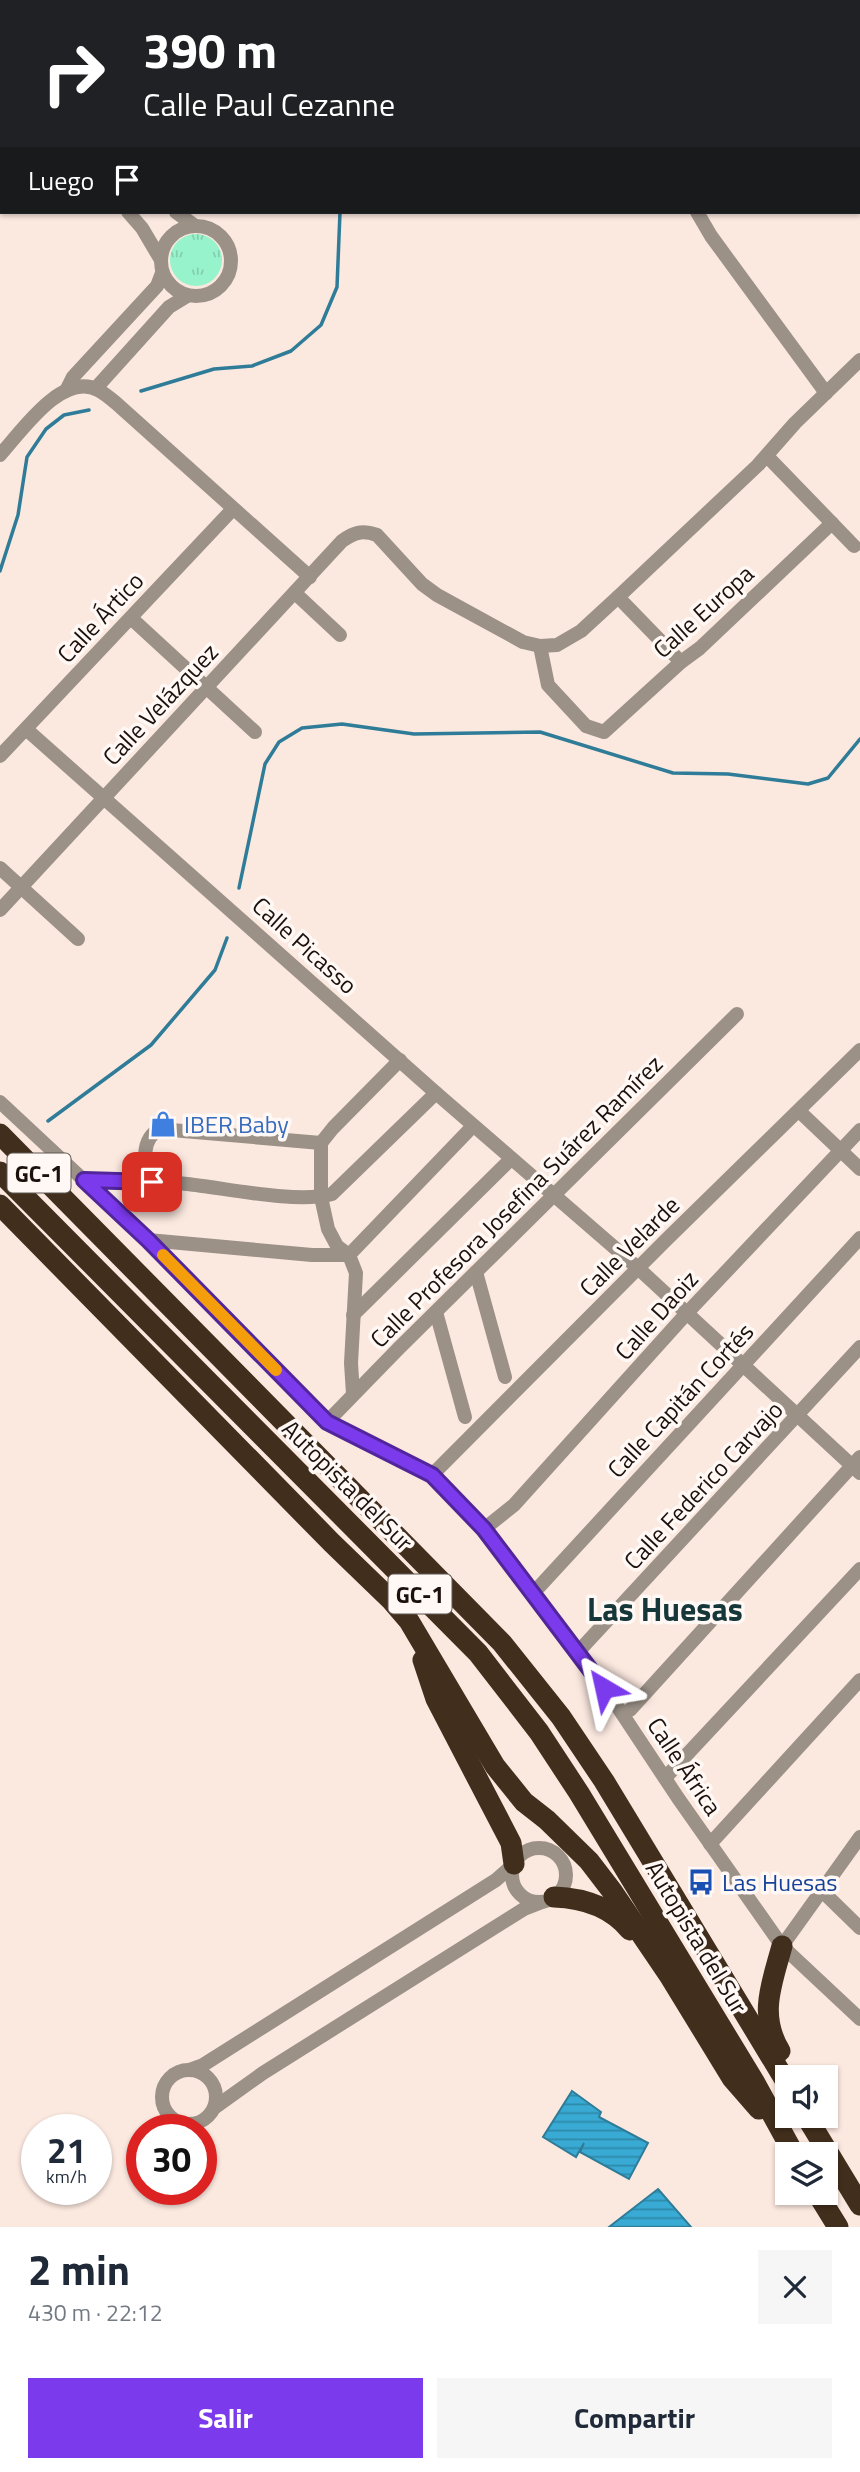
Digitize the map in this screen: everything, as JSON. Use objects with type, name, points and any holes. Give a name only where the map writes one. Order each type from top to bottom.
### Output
[{"type":"highway","points":[[0,1119],[48,1172],[78,1212]]},
{"type":"highway","name":"Autopista del Sur","points":[[0,1134],[502,1643],[561,1717],[604,1781],[776,2065]]},
{"type":"highway","name":"Autopista del Sur","points":[[0,1172],[478,1653],[539,1732],[579,1793],[787,2142]]},
{"type":"highway","points":[[0,1205],[391,1600],[416,1630],[495,1766],[524,1802],[547,1820],[589,1861],[669,1975],[732,2078],[785,2142]]},
{"type":"highway","points":[[391,1600],[412,1634],[436,1699],[511,1843],[514,1864]]},
{"type":"highway","points":[[548,1900],[574,1898],[599,1906],[626,1925],[669,1975]]},
{"type":"highway","points":[[782,1946],[767,2012],[775,2042],[789,2065]]},
{"type":"highway","points":[[813,2128],[860,2206]]},
{"type":"highway","points":[[827,2128],[860,2181]]},
{"type":"highway","points":[[824,2205],[838,2227]]},
{"type":"street","points":[[130,214],[142,228],[168,283],[176,291],[187,296],[200,297],[212,293],[229,275],[232,262],[230,250],[216,231],[195,226],[179,214]]},
{"type":"street","points":[[167,214],[172,235]]},
{"type":"street","points":[[698,214],[711,236],[827,393]]},
{"type":"street","points":[[0,455],[49,401],[67,389],[73,377],[157,286],[163,247],[172,235],[195,226]]},
{"type":"street","points":[[142,228],[172,235]]},
{"type":"street","points":[[96,388],[169,307],[187,296]]},
{"type":"street","points":[[540,646],[558,645],[569,640],[618,597],[767,456],[795,422],[860,360]]},
{"type":"street","points":[[67,389],[96,388],[116,402],[310,577]]},
{"type":"street","points":[[767,456],[854,546]]},
{"type":"street","name":"Calle Ártico","points":[[0,756],[131,618],[230,506]]},
{"type":"street","name":"Calle Europa","points":[[540,646],[548,685],[586,726],[604,732],[700,648],[832,523]]},
{"type":"street","name":"Calle Velázquez","points":[[0,910],[342,541],[356,532],[367,531],[377,535],[422,584],[437,595],[523,642],[540,646]]},
{"type":"street","points":[[295,593],[340,635]]},
{"type":"street","points":[[618,597],[681,662]]},
{"type":"street","points":[[131,618],[255,732]]},
{"type":"street","name":"Calle Picasso","points":[[26,729],[473,1126],[638,1268],[798,1416],[857,1466]]},
{"type":"street","points":[[0,868],[78,939]]},
{"type":"street","name":"Calle Profesora Josefina Suárez Ramírez","points":[[327,1422],[737,1014]]},
{"type":"street","name":"Calle Velarde","points":[[432,1475],[860,1050]]},
{"type":"street","points":[[354,1394],[351,1363],[356,1273],[349,1255],[337,1246],[328,1229],[321,1197],[321,1143],[400,1060]]},
{"type":"street","points":[[84,1180],[183,1183],[299,1197],[321,1197],[332,1194],[436,1093]]},
{"type":"street","name":"Calle África","points":[[0,1102],[148,1240],[327,1422],[432,1475],[484,1529],[622,1713],[709,1844],[782,1946],[860,2019]]},
{"type":"street","points":[[799,1111],[860,1169]]},
{"type":"street","points":[[148,1240],[312,1255],[349,1255],[473,1126]]},
{"type":"street","points":[[152,1182],[146,1173],[144,1162],[148,1141],[152,1133],[160,1129],[321,1143]]},
{"type":"street","name":"Calle Daoiz","points":[[484,1529],[514,1506],[687,1313],[860,1130]]},
{"type":"street","points":[[353,1315],[511,1158]]},
{"type":"street","points":[[123,1180],[134,1175],[144,1162]]},
{"type":"street","name":"Calle Capitán Cortés","points":[[531,1590],[539,1587],[860,1238]]},
{"type":"street","points":[[476,1272],[505,1377]]},
{"type":"street","points":[[436,1312],[464,1417]]},
{"type":"street","name":"Calle Federico Carvajo","points":[[578,1652],[860,1347]]},
{"type":"street","points":[[622,1713],[630,1710],[857,1466]]},
{"type":"street","points":[[665,1778],[860,1569]]},
{"type":"street","points":[[709,1844],[860,1680]]},
{"type":"street","points":[[782,1946],[859,1840]]},
{"type":"street","points":[[536,1848],[553,1852],[564,1865],[566,1874],[561,1891],[548,1900],[524,1909],[263,2073],[214,2108],[201,2121],[193,2124],[176,2121],[169,2115],[162,2099],[163,2090],[173,2075],[214,2058],[496,1880],[527,1851],[536,1848]]},
{"type":"street","points":[[514,1864],[512,1872],[515,1887],[526,1899],[548,1900]]},
{"type":"street","points":[[821,1890],[860,1928]]},
{"type":"street","points":[[189,2070],[198,2071],[212,2082],[216,2100],[214,2108]]},
{"type":"green space","points":[[196,234],[215,241],[222,260],[215,279],[196,286],[177,279],[170,260],[177,241]]},
{"type":"water","points":[[572,2091],[601,2112],[599,2117],[648,2143],[629,2179],[580,2152],[584,2143],[576,2157],[543,2137]]},
{"type":"water","points":[[658,2189],[691,2227],[609,2227]]},
{"type":"waterway","points":[[141,391],[214,369],[252,366],[291,351],[321,325],[337,287],[340,214]]},
{"type":"waterway","points":[[0,571],[18,515],[27,457],[46,429],[64,415],[89,410]]},
{"type":"waterway","points":[[239,888],[265,764],[279,742],[302,728],[342,724],[414,734],[540,732],[673,773],[728,774],[808,784],[828,778],[860,739]]},
{"type":"waterway","points":[[48,1121],[151,1045],[215,970],[227,938]]},
{"type":"slow traffic","points":[[163,1255],[276,1370]]},
{"type":"place","name":"IBER Baby","points":[[163,1124]]},
{"type":"place","name":"Las Huesas","points":[[701,1882]]},
{"type":"district","name":"Las Huesas","points":[[665,1609]]},
{"type":"route","points":[[152,1182],[84,1180],[148,1240],[327,1422],[432,1475],[484,1529],[604,1688]]}]
